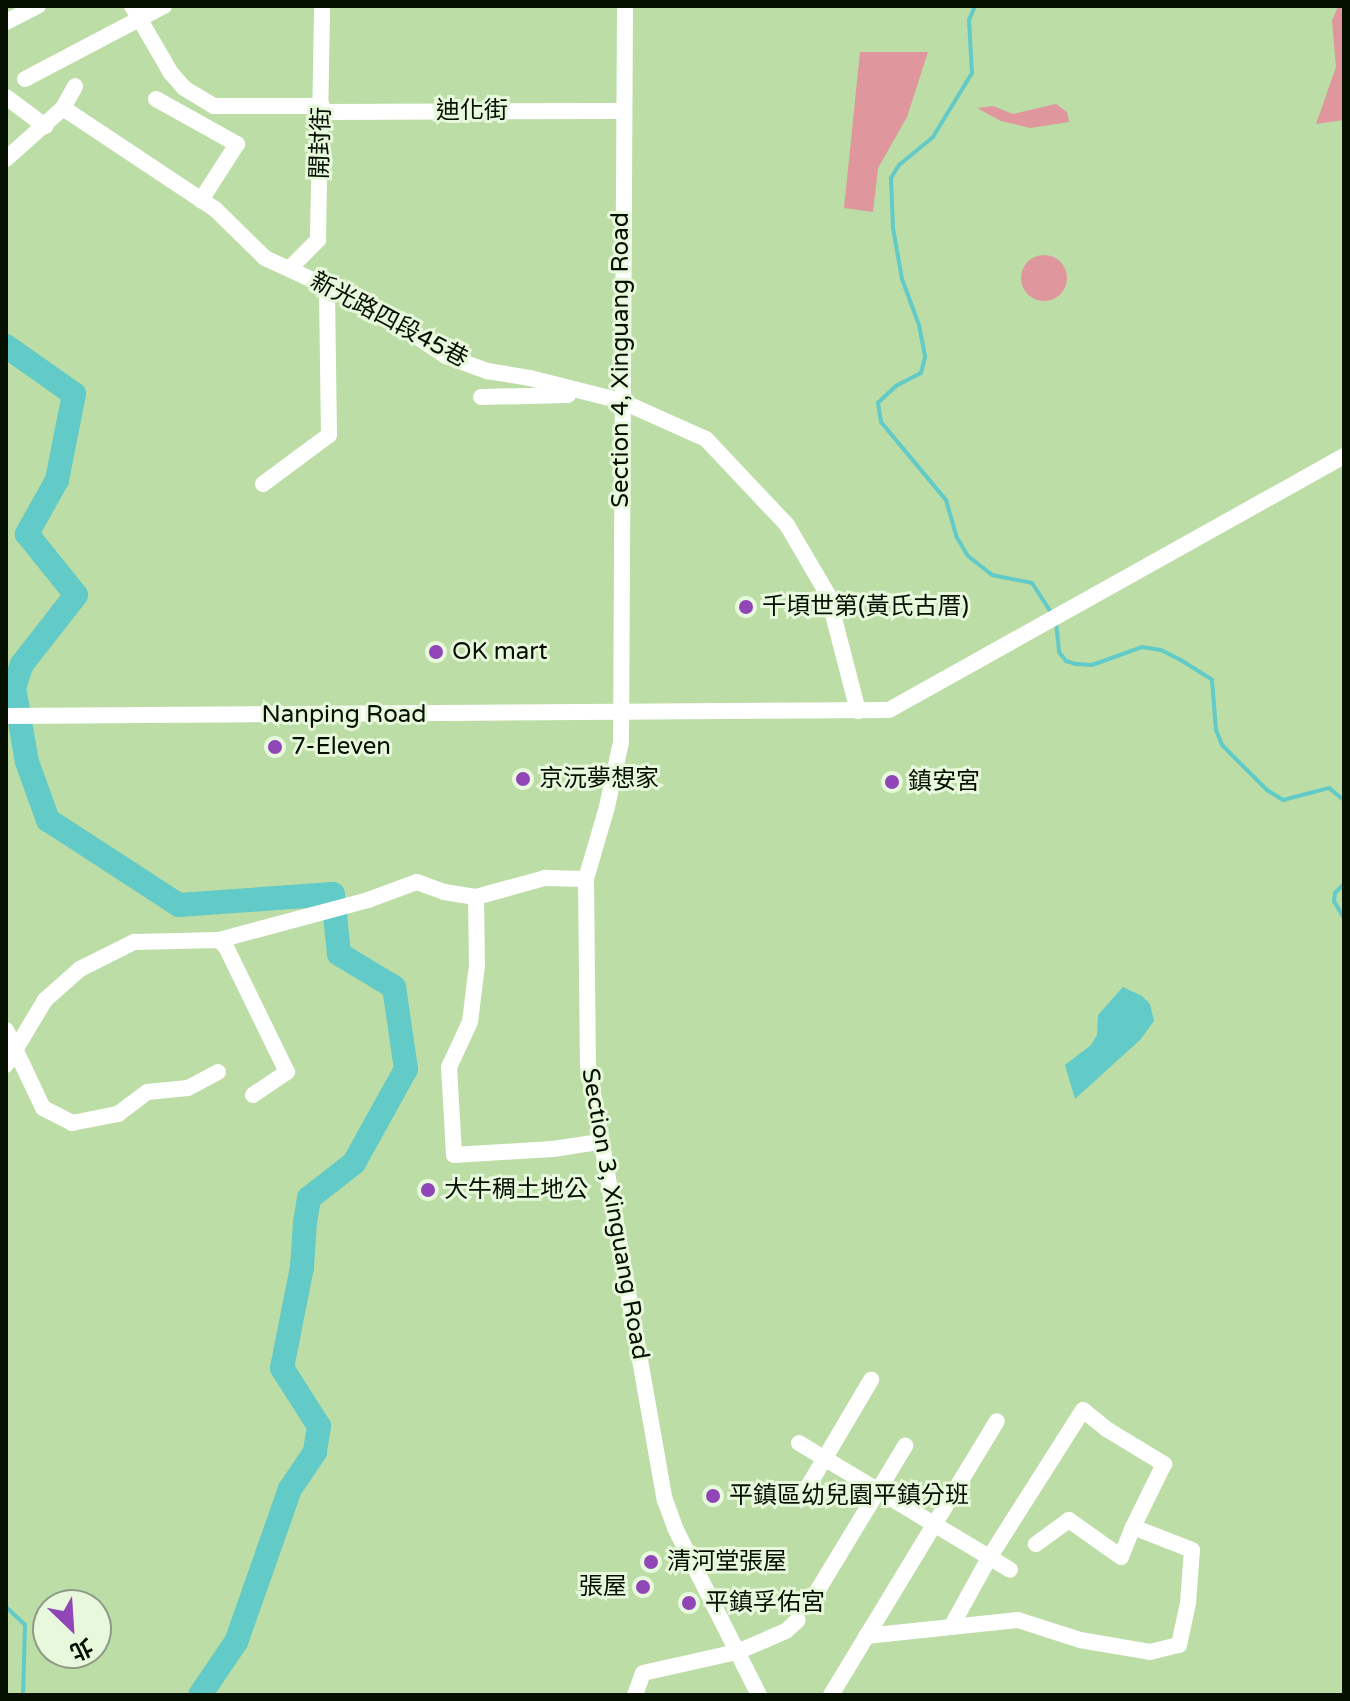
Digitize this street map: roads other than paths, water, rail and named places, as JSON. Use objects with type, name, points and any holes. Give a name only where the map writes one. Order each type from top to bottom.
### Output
[{"type":"street","points":[[6,22],[38,6]]},
{"type":"street","points":[[25,79],[136,13],[164,6]]},
{"type":"street","name":"開封街","points":[[290,268],[318,240],[322,6]]},
{"type":"street","name":"Section 4, Xinguang Road","points":[[620,713],[625,6]]},
{"type":"street","name":"迪化街","points":[[136,13],[171,73],[184,88],[214,106],[622,111]]},
{"type":"street","points":[[6,159],[63,108],[75,86]]},
{"type":"street","points":[[6,97],[45,126]]},
{"type":"street","points":[[156,99],[237,144],[201,200]]},
{"type":"street","name":"新光路四段45巷","points":[[63,108],[201,200],[265,258],[377,310],[446,356],[487,371],[530,378],[621,401],[706,439],[787,525],[828,595],[858,711]]},
{"type":"street","points":[[263,484],[329,435],[327,287]]},
{"type":"street","points":[[481,397],[590,394]]},
{"type":"street","name":"Nanping Road","points":[[6,716],[889,710],[1344,456]]},
{"type":"street","name":"Section 3, Xinguang Road","points":[[620,713],[618,755],[586,879],[588,1065],[599,1142],[665,1500],[759,1695]]},
{"type":"street","points":[[6,1065],[13,1048],[45,1000],[80,969],[112,950],[134,942],[219,940],[341,907],[417,882],[444,892],[476,897],[545,878],[586,879]]},
{"type":"street","points":[[476,897],[477,965],[470,1022],[453,1052],[448,1076],[454,1155],[553,1149],[599,1142]]},
{"type":"street","points":[[219,940],[226,947],[287,1072],[253,1095]]},
{"type":"street","points":[[6,1030],[43,1108],[72,1123],[118,1114],[147,1092],[188,1088],[218,1072]]},
{"type":"street","points":[[803,1495],[871,1380]]},
{"type":"street","points":[[951,1627],[989,1558],[1073,1421],[1083,1410],[1108,1430],[1164,1464],[1121,1557],[1069,1520],[1036,1544]]},
{"type":"street","points":[[831,1695],[997,1421]]},
{"type":"street","points":[[799,1443],[1010,1570]]},
{"type":"street","points":[[810,1603],[905,1446]]},
{"type":"street","points":[[866,1636],[1018,1620],[1080,1640],[1150,1652],[1179,1645],[1188,1603],[1192,1550],[1133,1527]]},
{"type":"street","points":[[635,1695],[643,1673],[737,1652],[786,1631],[798,1620]]},
{"type":"water","points":[[1123,987],[1142,996],[1150,1004],[1154,1021],[1140,1040],[1075,1099],[1065,1065],[1091,1045],[1097,1035],[1098,1015]]},
{"type":"waterway","points":[[975,6],[969,20],[972,73],[933,137],[899,165],[891,178],[893,228],[902,279],[919,325],[925,357],[921,373],[896,386],[878,403],[881,422],[946,500],[956,536],[968,556],[992,575],[1032,583],[1052,614]]},
{"type":"waterway","points":[[6,346],[74,394],[57,480],[27,534],[76,595],[22,664],[14,687],[27,762],[48,820],[179,905],[333,894],[339,954],[394,987],[406,1069],[354,1163],[309,1198],[302,1267],[282,1368],[319,1426],[315,1452],[290,1489],[236,1642],[200,1695]]},
{"type":"waterway","points":[[1056,622],[1059,652],[1066,661],[1092,665],[1142,647],[1161,650],[1179,659],[1212,680],[1216,730],[1222,745],[1267,790],[1283,800],[1329,788],[1344,800]]},
{"type":"waterway","points":[[1344,884],[1335,893],[1334,901],[1344,918]]},
{"type":"waterway","points":[[6,1607],[25,1625],[23,1695]]},
{"type":"place","name":"千頃世第(黃氏古厝)","points":[[746,607]]},
{"type":"place","name":"OK mart","points":[[436,652]]},
{"type":"place","name":"7-Eleven","points":[[275,747]]},
{"type":"place","name":"京沅夢想家","points":[[523,779]]},
{"type":"place","name":"鎮安宮","points":[[892,782]]},
{"type":"place","name":"大牛稠土地公","points":[[428,1190]]},
{"type":"place","name":"平鎮區幼兒園平鎮分班","points":[[713,1496]]},
{"type":"place","name":"清河堂張屋","points":[[651,1562]]},
{"type":"place","name":"張屋","points":[[643,1587]]},
{"type":"place","name":"平鎮孚佑宮","points":[[689,1603]]}]
